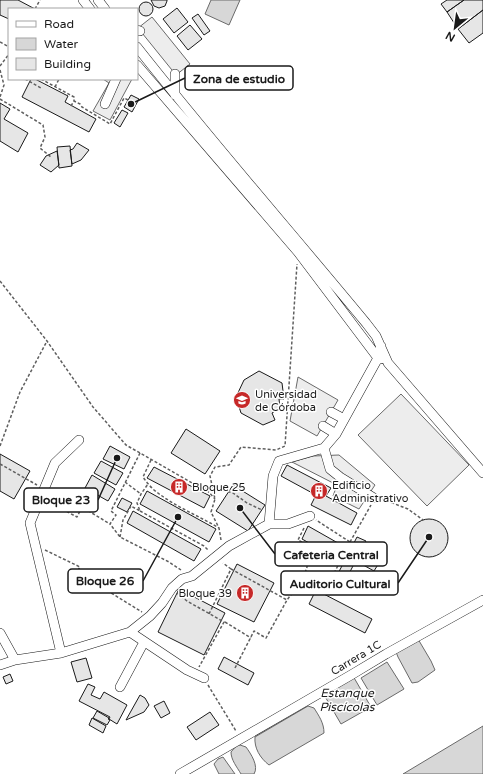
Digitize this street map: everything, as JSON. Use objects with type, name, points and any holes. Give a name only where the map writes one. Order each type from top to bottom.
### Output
[{"type":"street","points":[[83,0],[89,8]]},
{"type":"street","points":[[98,0],[104,8]]},
{"type":"street","points":[[138,48],[176,102],[298,252],[378,358],[388,363]]},
{"type":"street","points":[[138,66],[176,102]]},
{"type":"street","points":[[175,74],[176,102]]},
{"type":"street","points":[[105,104],[114,80]]},
{"type":"street","points":[[238,177],[300,243],[366,323],[381,346],[388,363],[483,473]]},
{"type":"street","points":[[269,524],[273,476],[280,461],[324,448],[336,434],[378,358],[381,346]]},
{"type":"street","points":[[331,412],[344,419]]},
{"type":"street","points":[[323,426],[336,434]]},
{"type":"street","points":[[61,653],[30,523],[55,463],[79,440]]},
{"type":"street","points":[[324,448],[330,470],[374,498]]},
{"type":"street","points":[[0,665],[15,660],[61,653],[130,632],[150,616],[162,603],[172,588],[182,579],[192,576],[229,546],[269,524],[288,524],[310,516]]},
{"type":"street","name":"Carrera 1C","points":[[180,774],[386,654],[483,600]]},
{"type":"street","points":[[130,632],[200,676]]},
{"type":"street","points":[[0,633],[15,660]]},
{"type":"street","points":[[120,687],[144,642]]},
{"type":"path","points":[[0,66],[8,56]]},
{"type":"path","points":[[0,70],[4,85],[0,98],[43,125],[45,138],[40,148],[51,157]]},
{"type":"path","points":[[27,80],[42,88]]},
{"type":"path","points":[[43,80],[74,96],[74,101]]},
{"type":"path","points":[[55,87],[58,80]]},
{"type":"path","points":[[229,546],[222,541],[211,512],[215,499],[210,476],[215,467],[229,465],[241,447],[276,450],[285,446],[298,252]]},
{"type":"path","points":[[0,281],[47,341],[93,408],[126,445],[194,484],[205,488],[215,499]]},
{"type":"path","points":[[0,446],[20,392],[47,341]]},
{"type":"path","points":[[110,524],[116,515],[111,511],[140,453]]},
{"type":"path","points":[[152,459],[142,477],[148,484],[158,493],[202,517],[218,528]]},
{"type":"path","points":[[0,464],[77,517],[82,507],[110,524],[120,537],[169,562],[192,576]]},
{"type":"path","points":[[125,482],[141,494]]},
{"type":"path","points":[[140,511],[137,503],[148,484]]},
{"type":"path","points":[[212,487],[233,493],[247,503],[269,513]]},
{"type":"path","points":[[303,580],[325,591],[374,498],[384,499],[402,507],[423,520]]},
{"type":"path","points":[[120,537],[123,520],[131,506],[204,546],[231,569],[287,600]]},
{"type":"path","points":[[310,516],[350,542]]},
{"type":"path","points":[[235,668],[254,631],[266,638],[287,600],[303,580],[307,567],[309,546],[298,540],[306,524],[300,520]]},
{"type":"path","points":[[35,545],[80,567],[77,572],[150,616]]},
{"type":"path","points":[[209,614],[231,569]]},
{"type":"path","points":[[172,588],[186,601],[251,638]]},
{"type":"path","points":[[224,622],[200,676],[241,739]]},
{"type":"shaded area","points":[[152,17],[190,64],[176,75],[138,28]]},
{"type":"shaded area","points":[[104,80],[131,80],[110,120],[93,111],[109,83]]},
{"type":"shaded area","points":[[298,377],[338,400],[317,436],[290,421]]},
{"type":"shaded area","points":[[401,394],[469,465],[427,506],[358,435]]},
{"type":"shaded area","points":[[339,455],[375,485],[359,509],[333,496],[337,485],[292,462],[313,456]]},
{"type":"water","points":[[211,0],[240,0],[229,25],[205,14]]},
{"type":"water","points":[[418,639],[435,670],[418,682],[412,683],[396,652]]},
{"type":"water","points":[[387,662],[404,689],[377,705],[361,678]]},
{"type":"water","name":"Estanque Piscícolas","points":[[353,676],[371,707],[341,724],[323,693]]},
{"type":"water","points":[[308,706],[314,708],[318,714],[324,729],[324,733],[269,765],[258,752],[255,737]]},
{"type":"water","points":[[483,726],[483,774],[403,774]]},
{"type":"water","points":[[237,745],[246,747],[250,753],[256,767],[254,774],[241,774],[236,766],[231,752]]},
{"type":"water","points":[[223,757],[235,774],[219,774],[214,764],[218,759]]},
{"type":"building","points":[[0,0],[18,0],[33,8],[8,8],[8,19],[0,15]]},
{"type":"building","points":[[151,0],[167,1],[165,6],[159,8],[154,6]]},
{"type":"building","points":[[447,0],[464,0],[447,12],[441,4]]},
{"type":"building","points":[[464,0],[483,0],[483,10],[458,29],[447,12]]},
{"type":"building","points":[[146,2],[151,4],[153,9],[151,14],[146,16],[141,14],[139,9],[141,4]]},
{"type":"building","points":[[177,8],[188,22],[174,33],[163,19]]},
{"type":"building","points":[[483,10],[483,33],[469,43],[458,29]]},
{"type":"building","points":[[198,14],[210,31],[204,35],[192,18]]},
{"type":"building","points":[[190,25],[202,39],[188,50],[177,36]]},
{"type":"building","points":[[30,80],[37,80],[68,96],[65,102],[96,119],[89,132],[22,97]]},
{"type":"building","points":[[131,95],[139,99],[132,112],[124,107]]},
{"type":"building","points":[[0,103],[10,109],[4,119],[28,133],[18,152],[0,141]]},
{"type":"building","points":[[122,110],[128,113],[120,127],[114,123]]},
{"type":"building","points":[[77,143],[89,150],[81,160],[72,164],[70,150],[73,149]]},
{"type":"building","points":[[70,146],[72,166],[59,168],[57,147]]},
{"type":"building","points":[[57,151],[59,165],[51,172],[40,165],[46,156]]},
{"type":"building","points":[[259,371],[282,383],[284,399],[279,399],[280,408],[272,413],[275,420],[263,425],[241,413],[236,397],[244,380]]},
{"type":"building","points":[[186,429],[220,451],[205,474],[171,453]]},
{"type":"building","points":[[110,446],[130,457],[124,469],[103,459]]},
{"type":"building","points":[[0,454],[30,471],[14,499],[0,491]]},
{"type":"building","points":[[101,461],[123,473],[116,485],[94,473]]},
{"type":"building","name":"Edificio Administrativo","points":[[287,465],[331,488],[326,496],[357,513],[351,525],[311,505],[316,495],[281,476]]},
{"type":"building","name":"Bloque 25","points":[[154,467],[210,496],[204,508],[147,478]]},
{"type":"building","points":[[92,475],[115,489],[108,501],[85,488]]},
{"type":"building","points":[[233,485],[265,505],[248,531],[216,511]]},
{"type":"building","points":[[147,491],[216,529],[209,542],[140,504]]},
{"type":"building","points":[[122,498],[132,503],[127,512],[117,507]]},
{"type":"building","points":[[133,511],[201,549],[194,561],[127,523]]},
{"type":"building","points":[[429,519],[439,522],[445,528],[448,538],[445,548],[439,554],[429,557],[419,554],[413,548],[410,538],[413,528],[419,522]]},
{"type":"building","points":[[308,526],[345,547],[338,559],[302,539]]},
{"type":"building","points":[[357,537],[366,541],[341,589],[332,585]]},
{"type":"building","points":[[363,547],[382,558],[374,571],[356,561]]},
{"type":"building","name":"Bloque 39","points":[[237,564],[274,583],[254,622],[217,604]]},
{"type":"building","points":[[179,589],[225,613],[204,655],[158,632]]},
{"type":"building","points":[[316,590],[372,619],[365,633],[309,604]]},
{"type":"building","points":[[224,657],[254,673],[248,685],[218,669]]},
{"type":"building","points":[[86,658],[92,678],[77,682],[71,662]]},
{"type":"building","points":[[10,674],[13,681],[6,684],[3,677]]},
{"type":"building","points":[[88,684],[95,687],[91,695],[100,699],[104,692],[127,705],[117,724],[109,719],[110,717],[79,701]]},
{"type":"building","points":[[140,695],[145,698],[149,705],[144,712],[126,720]]},
{"type":"building","points":[[164,701],[170,713],[161,718],[154,706]]},
{"type":"building","points":[[97,711],[109,718],[108,719],[110,720],[107,725],[93,718]]},
{"type":"building","points":[[210,712],[219,725],[196,740],[187,727]]},
{"type":"building","points":[[92,718],[106,726],[103,733],[89,725]]},
{"type":"place","name":"Zona de estudio","points":[[131,104]]},
{"type":"place","name":"Universidad de Córdoba","points":[[242,400]]},
{"type":"place","name":"Bloque 23","points":[[117,458]]},
{"type":"place","name":"Bloque 25","points":[[179,487]]},
{"type":"place","name":"Edificio Administrativo","points":[[319,491]]},
{"type":"place","name":"Cafeteria Central","points":[[240,508]]},
{"type":"place","name":"Bloque 26","points":[[178,517]]},
{"type":"place","name":"Auditorio Cultural","points":[[429,537]]},
{"type":"place","name":"Bloque 39","points":[[245,593]]}]
